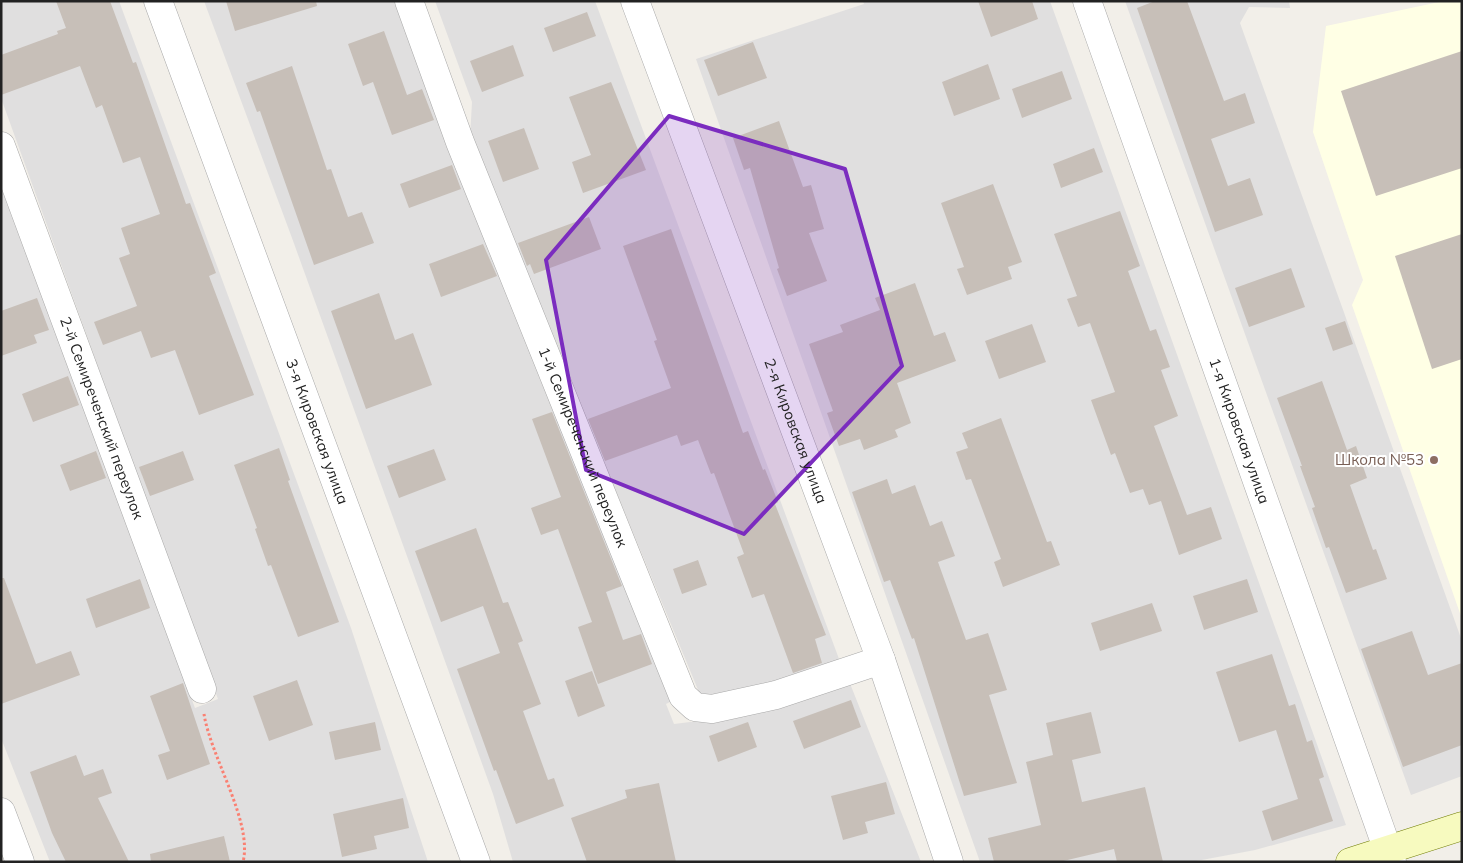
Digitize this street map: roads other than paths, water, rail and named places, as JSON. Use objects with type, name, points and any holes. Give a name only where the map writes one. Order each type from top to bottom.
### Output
[{"type":"street","name":"3-я Кировская улица","points":[[158,1],[476,862]]},
{"type":"street","name":"1-й Семиреченский переулок","points":[[409,1],[464,151],[683,696],[695,706],[712,710],[776,695],[881,660]]},
{"type":"street","name":"2-я Кировская улица","points":[[635,1],[881,660],[949,862]]},
{"type":"street","name":"1-я Кировская улица","points":[[1087,1],[1390,856]]},
{"type":"street","name":"2-й Семиреченский переулок","points":[[1,146],[202,689]]},
{"type":"street","points":[[1,812],[20,862]]},
{"type":"street","points":[[1350,862],[1390,856],[1462,826]]},
{"type":"place","name":"Школа №53","points":[[1434,460]]}]
